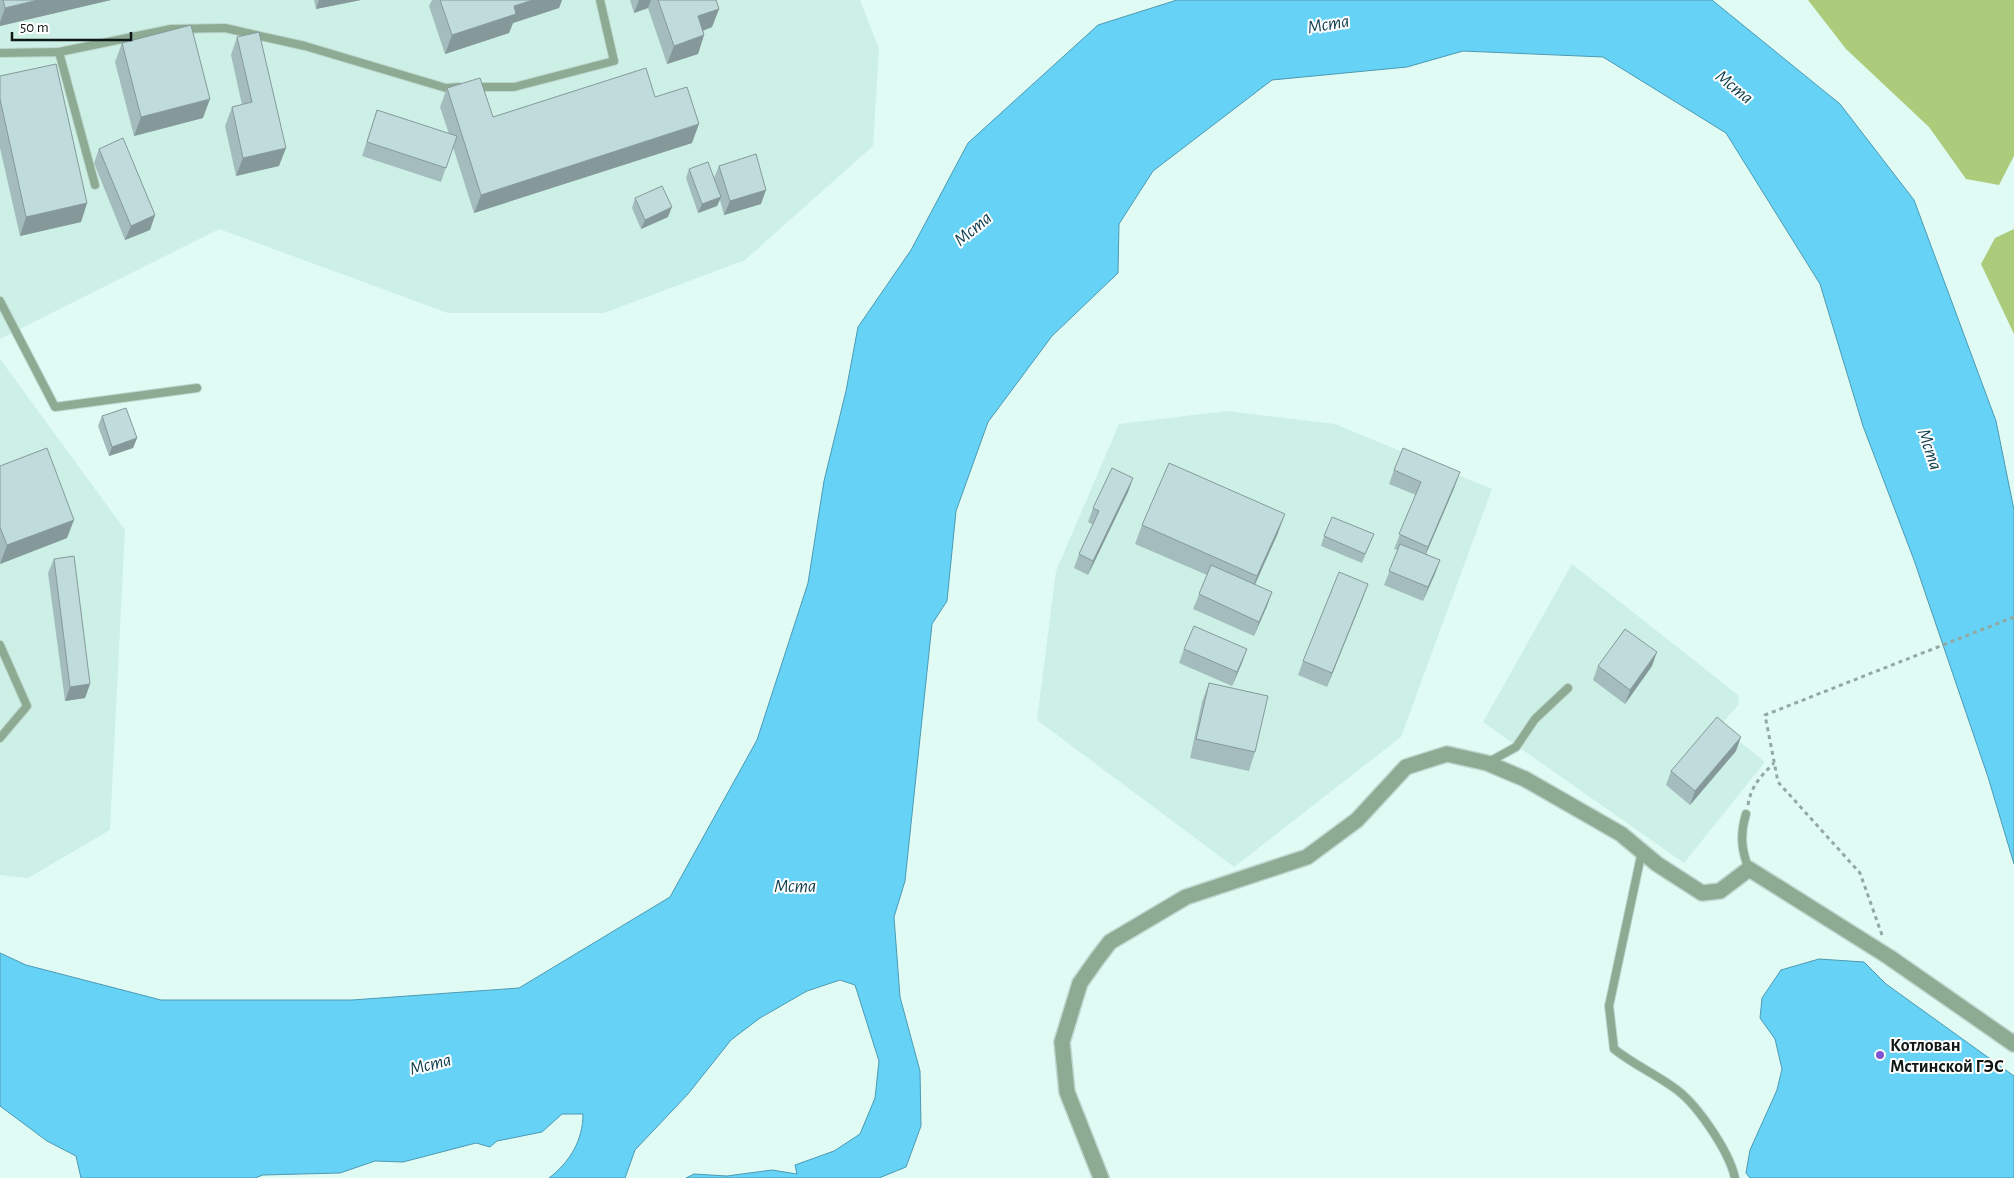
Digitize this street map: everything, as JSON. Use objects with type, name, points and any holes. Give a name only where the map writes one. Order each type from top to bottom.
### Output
[{"type":"street","points":[[1100,1178],[1067,1092],[1062,1042],[1080,983],[1110,942],[1186,897],[1307,857],[1357,820],[1406,767],[1447,754],[1487,763],[1525,779],[1620,834],[1642,852],[1702,893],[1720,891],[1749,869],[1889,957],[2014,1044]]},
{"type":"lane","points":[[0,53],[59,52],[171,29],[225,28],[305,46],[446,88],[514,87],[614,61],[600,0]]},
{"type":"lane","points":[[59,52],[95,185]]},
{"type":"lane","points":[[0,302],[55,408],[197,388]]},
{"type":"lane","points":[[0,645],[27,706],[0,738]]},
{"type":"lane","points":[[1487,763],[1516,747],[1535,719],[1568,688]]},
{"type":"lane","points":[[1746,814],[1742,828],[1742,851],[1749,869]]},
{"type":"lane","points":[[1642,852],[1610,1006],[1614,1049],[1635,1065],[1674,1088],[1687,1101],[1706,1122],[1732,1166],[1735,1178]]},
{"type":"path","points":[[1889,957],[1860,873],[1778,782],[1765,715],[2014,617]]},
{"type":"path","points":[[1746,814],[1750,792],[1758,779],[1774,762]]},
{"type":"shaded area","points":[[0,0],[860,0],[879,49],[873,146],[745,260],[604,313],[448,313],[219,229],[0,339]]},
{"type":"shaded area","points":[[0,359],[125,530],[110,830],[28,878],[0,875]]},
{"type":"shaded area","points":[[1227,411],[1335,424],[1492,489],[1401,737],[1234,867],[1037,720],[1056,571],[1119,424]]},
{"type":"shaded area","points":[[1572,564],[1738,695],[1739,704],[1720,726],[1765,762],[1684,863],[1483,722]]},
{"type":"green space","points":[[1808,0],[2014,0],[2014,156],[1999,185],[1966,179],[1929,127],[1846,49]]},
{"type":"green space","points":[[2014,229],[2014,334],[1981,264],[1995,238]]},
{"type":"water","name":"Мста","points":[[1177,0],[1712,0],[1840,104],[1914,200],[1996,421],[2014,510],[2014,864],[1988,777],[1914,560],[1863,426],[1820,284],[1726,133],[1603,57],[1463,51],[1407,67],[1272,80],[1153,171],[1119,224],[1118,273],[1052,336],[988,422],[956,511],[947,601],[932,624],[905,881],[894,917],[900,997],[920,1071],[921,1126],[906,1167],[879,1178],[686,1178],[694,1174],[727,1176],[772,1170],[797,1174],[795,1165],[834,1151],[860,1134],[875,1098],[879,1061],[855,985],[840,980],[807,991],[760,1018],[731,1040],[688,1094],[635,1150],[625,1178],[549,1178],[569,1158],[581,1133],[583,1114],[562,1114],[542,1132],[497,1141],[490,1147],[476,1143],[403,1162],[375,1161],[340,1173],[263,1175],[255,1178],[81,1178],[76,1156],[47,1141],[0,1106],[0,953],[26,965],[161,1000],[352,1000],[519,988],[670,897],[757,740],[808,583],[824,481],[846,391],[858,327],[911,250],[968,143],[1098,25]]},
{"type":"water","name":"Котлован Мстинской ГЭС","points":[[1819,959],[1864,962],[1886,984],[2014,1076],[2014,1178],[1750,1178],[1746,1173],[1750,1150],[1777,1090],[1782,1069],[1775,1039],[1760,1018],[1762,998],[1781,970]]},
{"type":"building","points":[[3,0],[38,0],[5,8]]},
{"type":"building","points":[[440,0],[533,0],[514,6],[516,14],[452,35]]},
{"type":"building","points":[[658,0],[716,0],[719,9],[698,16],[704,35],[674,46]]},
{"type":"building","points":[[191,25],[210,99],[141,117],[122,43]]},
{"type":"building","points":[[259,32],[286,148],[243,158],[232,107],[252,102],[237,37]]},
{"type":"building","points":[[56,64],[87,203],[26,217],[0,99],[0,76]]},
{"type":"building","points":[[646,68],[655,97],[687,87],[699,124],[481,195],[447,88],[480,78],[493,117]]},
{"type":"building","points":[[377,110],[457,136],[446,168],[367,142]]},
{"type":"building","points":[[123,138],[155,215],[131,226],[99,149]]},
{"type":"building","points":[[756,154],[766,190],[730,201],[719,166]]},
{"type":"building","points":[[708,162],[721,197],[702,204],[689,169]]},
{"type":"building","points":[[662,186],[672,207],[645,220],[635,198]]},
{"type":"building","points":[[126,408],[137,438],[112,447],[102,416]]},
{"type":"building","points":[[47,448],[74,520],[7,545],[0,527],[0,466]]},
{"type":"building","points":[[1403,448],[1460,472],[1428,547],[1399,534],[1421,482],[1394,470]]},
{"type":"building","points":[[1169,463],[1285,514],[1257,576],[1142,525]]},
{"type":"building","points":[[1112,468],[1133,478],[1093,561],[1079,554],[1099,511],[1093,508]]},
{"type":"building","points":[[1332,517],[1374,534],[1365,554],[1324,536]]},
{"type":"building","points":[[1400,544],[1440,560],[1428,587],[1389,571]]},
{"type":"building","points":[[74,556],[90,684],[70,687],[54,559]]},
{"type":"building","points":[[1211,565],[1272,592],[1259,622],[1199,594]]},
{"type":"building","points":[[1339,572],[1368,584],[1332,673],[1303,661]]},
{"type":"building","points":[[1194,626],[1247,649],[1237,672],[1184,649]]},
{"type":"building","points":[[1625,629],[1657,652],[1630,690],[1598,666]]},
{"type":"building","points":[[1209,683],[1268,696],[1255,752],[1196,739]]},
{"type":"building","points":[[1717,717],[1741,737],[1695,791],[1671,771]]},
{"type":"place","name":"Котлован Мстинской ГЭС","points":[[1880,1055]]}]
